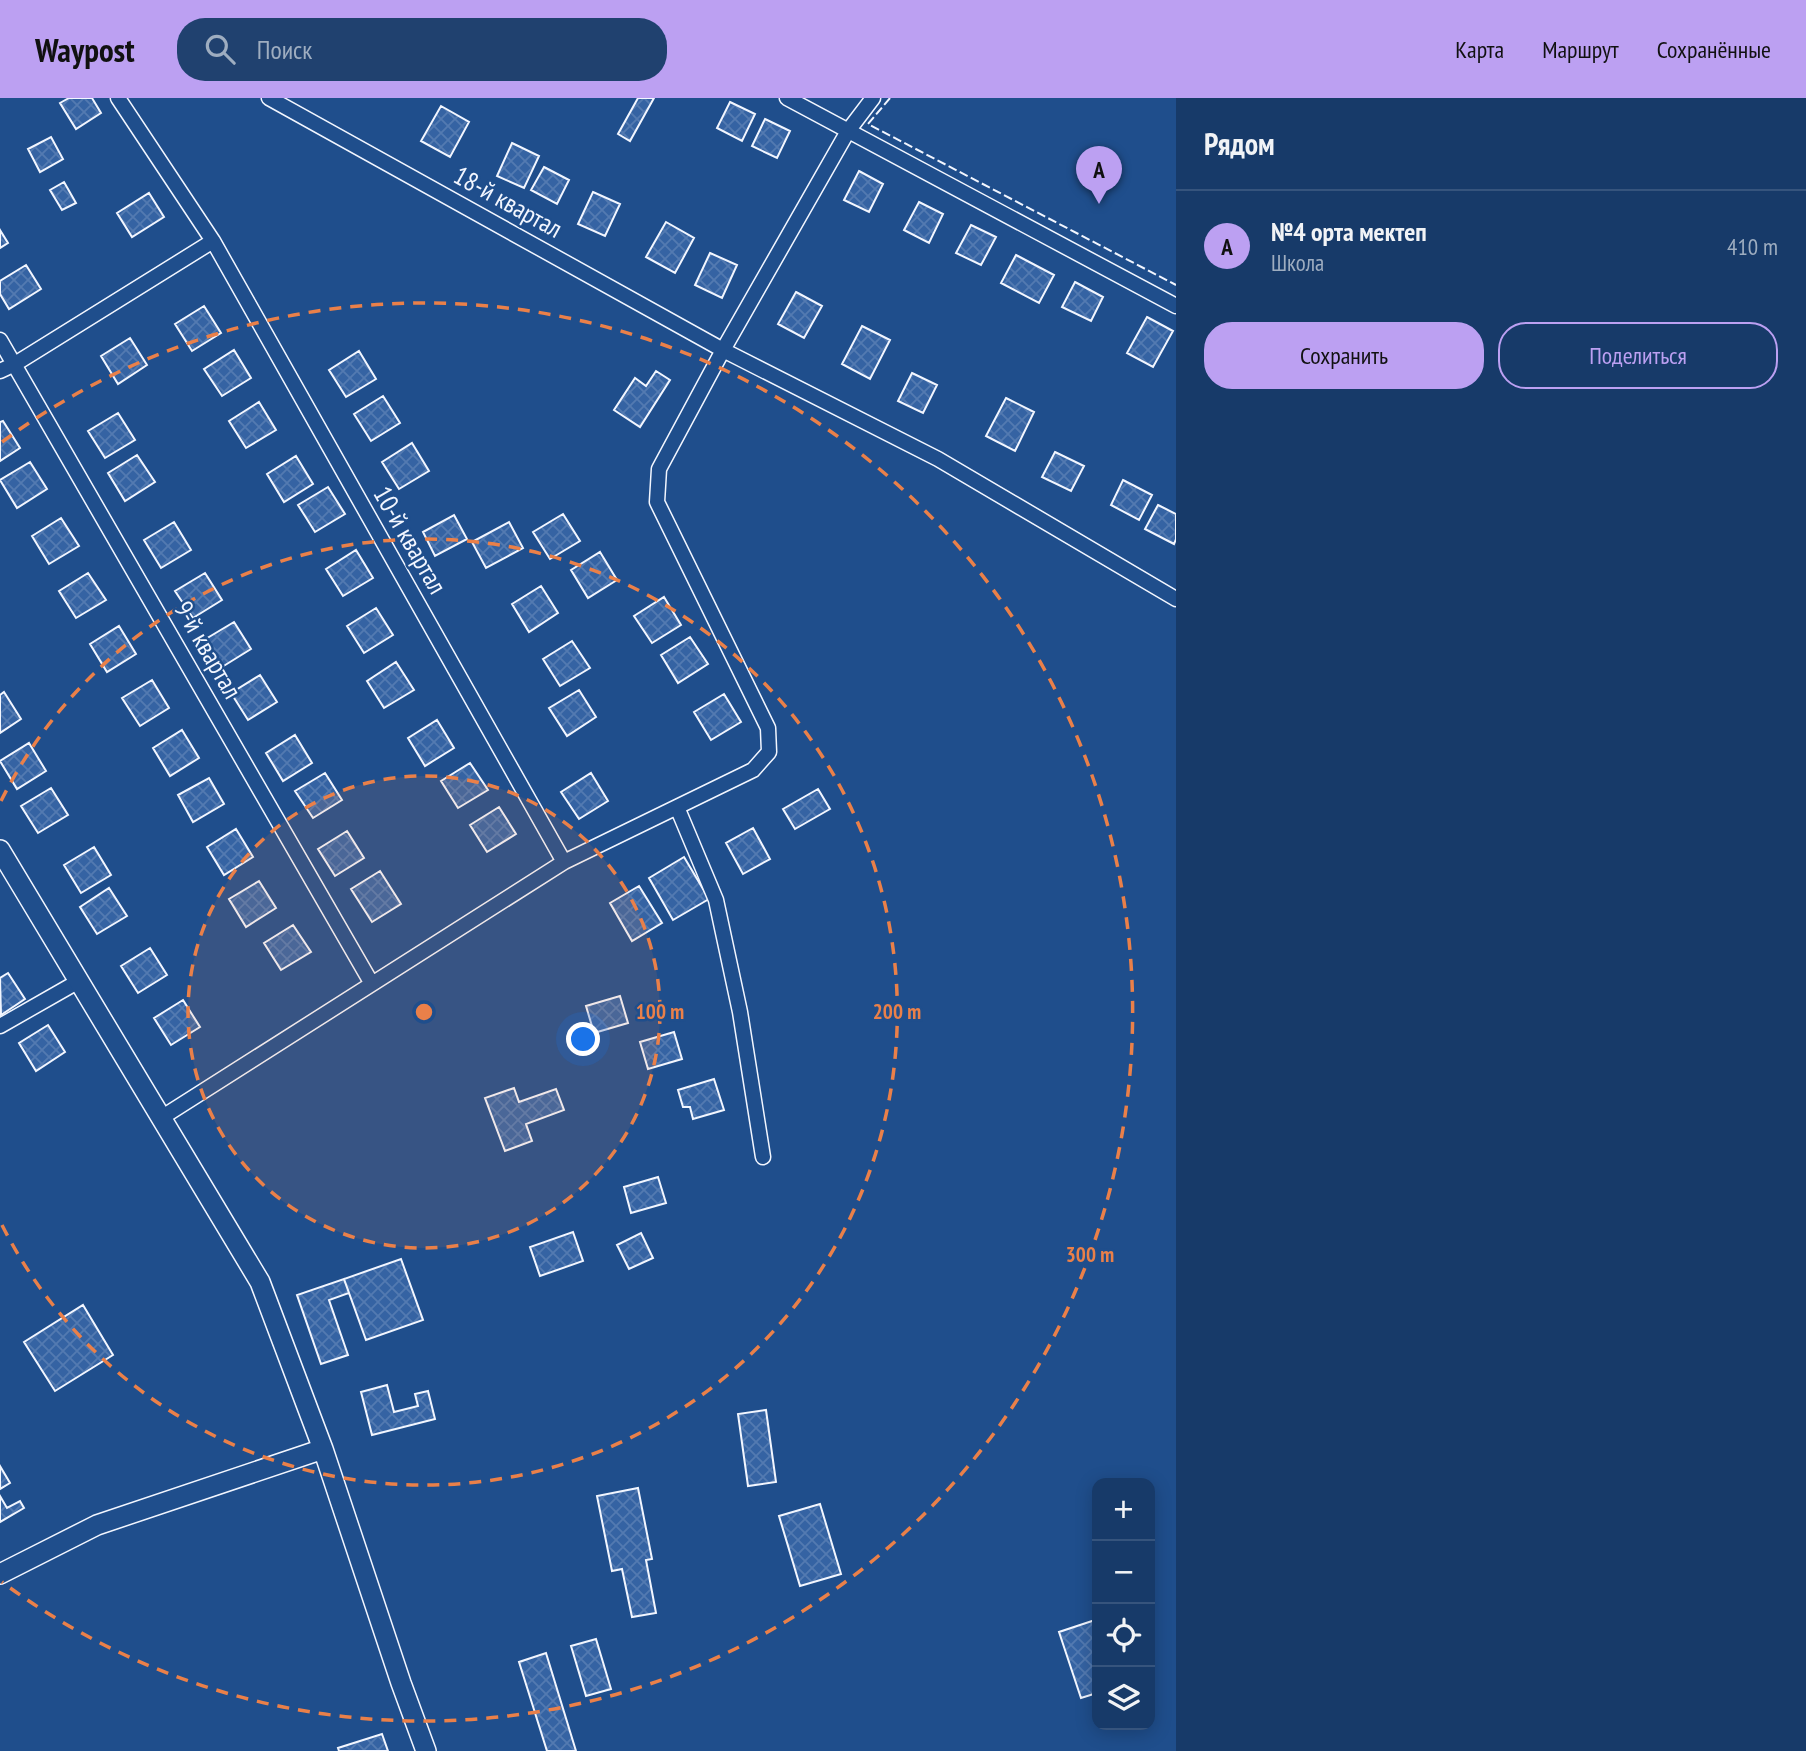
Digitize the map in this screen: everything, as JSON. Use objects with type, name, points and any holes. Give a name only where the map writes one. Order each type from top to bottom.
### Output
[{"type":"street","name":"10-й квартал","points":[[118,98],[213,242],[564,862]]},
{"type":"street","name":"18-й квартал","points":[[269,98],[723,350],[938,459],[1176,599]]},
{"type":"street","points":[[787,98],[1176,306]]},
{"type":"street","points":[[161,1118],[564,862],[752,770],[769,752],[768,729],[657,502],[659,469],[723,350],[848,131],[873,98]]},
{"type":"street","points":[[0,371],[213,242]]},
{"type":"street","name":"9-й квартал","points":[[0,340],[372,984]]},
{"type":"street","points":[[677,807],[716,900],[740,1012],[763,1157]]},
{"type":"street","points":[[0,850],[260,1282],[323,1449],[426,1751]]},
{"type":"street","points":[[0,1026],[79,981]]},
{"type":"street","points":[[0,1574],[97,1525],[323,1449]]},
{"type":"building","points":[[69,98],[92,98],[101,113],[76,129],[60,103]]},
{"type":"building","points":[[638,98],[654,98],[630,141],[618,134]]},
{"type":"building","points":[[730,102],[755,114],[742,141],[717,128]]},
{"type":"building","points":[[441,106],[469,122],[450,157],[421,141]]},
{"type":"building","points":[[765,119],[790,131],[777,158],[752,146]]},
{"type":"building","points":[[51,137],[63,159],[40,172],[28,149]]},
{"type":"building","points":[[512,143],[539,156],[524,188],[497,176]]},
{"type":"building","points":[[544,167],[569,180],[557,204],[531,190]]},
{"type":"building","points":[[859,171],[883,184],[869,212],[844,200]]},
{"type":"building","points":[[64,182],[76,203],[62,210],[50,190]]},
{"type":"building","points":[[593,192],[620,204],[605,236],[578,224]]},
{"type":"building","points":[[149,193],[164,217],[132,237],[117,213]]},
{"type":"building","points":[[919,202],[943,214],[929,243],[904,230]]},
{"type":"building","points":[[666,222],[694,238],[675,273],[646,257]]},
{"type":"building","points":[[971,225],[996,237],[981,265],[956,253]]},
{"type":"building","points":[[0,230],[8,243],[0,248]]},
{"type":"building","points":[[710,253],[737,265],[722,298],[695,285]]},
{"type":"building","points":[[1016,255],[1054,275],[1039,303],[1001,283]]},
{"type":"building","points":[[26,265],[41,289],[9,309],[0,294],[0,281]]},
{"type":"building","points":[[1075,282],[1103,297],[1091,321],[1062,307]]},
{"type":"building","points":[[796,292],[822,306],[804,338],[778,324]]},
{"type":"building","points":[[204,306],[221,333],[192,351],[175,324]]},
{"type":"building","points":[[1147,317],[1173,331],[1153,367],[1127,353]]},
{"type":"building","points":[[862,326],[890,340],[870,379],[842,364]]},
{"type":"building","points":[[130,338],[147,365],[118,384],[101,356]]},
{"type":"building","points":[[234,350],[251,378],[222,396],[204,369]]},
{"type":"building","points":[[359,351],[376,379],[346,397],[329,370]]},
{"type":"building","points":[[656,371],[670,380],[640,427],[614,410],[635,378],[646,386]]},
{"type":"building","points":[[912,373],[937,385],[923,413],[898,401]]},
{"type":"building","points":[[383,396],[400,423],[371,441],[354,414]]},
{"type":"building","points":[[1006,398],[1034,412],[1015,451],[986,436]]},
{"type":"building","points":[[259,402],[276,430],[246,448],[229,421]]},
{"type":"building","points":[[118,413],[135,440],[105,458],[88,431]]},
{"type":"building","points":[[3,421],[20,448],[0,461],[0,422]]},
{"type":"building","points":[[412,443],[429,471],[399,489],[382,462]]},
{"type":"building","points":[[1055,452],[1084,466],[1071,491],[1042,477]]},
{"type":"building","points":[[137,455],[155,482],[125,501],[108,473]]},
{"type":"building","points":[[296,456],[313,484],[284,502],[267,474]]},
{"type":"building","points":[[30,462],[47,489],[17,508],[0,480]]},
{"type":"building","points":[[1123,480],[1152,495],[1139,520],[1111,505]]},
{"type":"building","points":[[328,487],[345,514],[315,532],[298,505]]},
{"type":"building","points":[[1158,505],[1176,514],[1174,544],[1145,529]]},
{"type":"building","points":[[563,514],[580,541],[550,559],[533,532]]},
{"type":"building","points":[[454,515],[467,539],[435,556],[423,532]]},
{"type":"building","points":[[61,518],[79,546],[49,564],[32,536]]},
{"type":"building","points":[[174,522],[191,550],[161,568],[144,540]]},
{"type":"building","points":[[509,522],[523,548],[486,568],[472,542]]},
{"type":"building","points":[[356,550],[373,578],[343,596],[326,569]]},
{"type":"building","points":[[600,552],[617,580],[588,598],[571,570]]},
{"type":"building","points":[[88,573],[106,600],[76,618],[59,591]]},
{"type":"building","points":[[205,573],[222,600],[193,618],[175,591]]},
{"type":"building","points":[[541,586],[558,613],[529,632],[512,604]]},
{"type":"building","points":[[664,597],[681,625],[652,643],[634,616]]},
{"type":"building","points":[[376,608],[393,635],[364,653],[347,626]]},
{"type":"building","points":[[234,622],[251,649],[222,667],[204,640]]},
{"type":"building","points":[[119,626],[136,654],[107,672],[90,644]]},
{"type":"building","points":[[690,637],[708,664],[678,683],[661,655]]},
{"type":"building","points":[[572,641],[590,668],[560,686],[543,659]]},
{"type":"building","points":[[396,662],[414,690],[384,708],[367,681]]},
{"type":"building","points":[[260,675],[277,702],[248,720],[231,693]]},
{"type":"building","points":[[152,680],[169,708],[140,726],[122,698]]},
{"type":"building","points":[[579,690],[596,717],[567,736],[549,708]]},
{"type":"building","points":[[4,692],[21,719],[0,733],[0,695]]},
{"type":"building","points":[[724,694],[741,722],[711,740],[694,712]]},
{"type":"building","points":[[437,720],[454,748],[425,766],[408,738]]},
{"type":"building","points":[[182,730],[199,758],[170,776],[153,748]]},
{"type":"building","points":[[295,735],[312,763],[283,781],[266,753]]},
{"type":"building","points":[[29,743],[46,771],[17,789],[0,761]]},
{"type":"building","points":[[470,763],[488,790],[458,808],[441,781]]},
{"type":"building","points":[[325,773],[342,800],[313,818],[295,791]]},
{"type":"building","points":[[591,773],[608,801],[579,819],[561,792]]},
{"type":"building","points":[[209,778],[224,804],[193,822],[178,795]]},
{"type":"building","points":[[51,788],[68,815],[38,833],[21,806]]},
{"type":"building","points":[[818,789],[830,809],[795,829],[783,809]]},
{"type":"building","points":[[499,807],[516,834],[487,852],[470,825]]},
{"type":"building","points":[[753,828],[770,859],[743,874],[726,843]]},
{"type":"building","points":[[236,829],[253,857],[224,875],[207,847]]},
{"type":"building","points":[[347,831],[364,858],[335,876],[318,849]]},
{"type":"building","points":[[94,847],[111,875],[81,893],[64,865]]},
{"type":"building","points":[[684,857],[709,899],[673,920],[649,878]]},
{"type":"building","points":[[380,871],[401,904],[372,922],[351,889]]},
{"type":"building","points":[[259,881],[276,908],[246,927],[229,899]]},
{"type":"building","points":[[639,886],[662,923],[632,941],[610,903]]},
{"type":"building","points":[[109,888],[127,916],[97,934],[80,907]]},
{"type":"building","points":[[293,925],[311,952],[281,970],[264,943]]},
{"type":"building","points":[[150,948],[167,975],[138,993],[121,966]]},
{"type":"building","points":[[8,973],[25,999],[1,1015],[0,978]]},
{"type":"building","points":[[620,996],[628,1023],[594,1033],[586,1006]]},
{"type":"building","points":[[183,1000],[200,1027],[171,1045],[154,1018]]},
{"type":"building","points":[[48,1025],[65,1052],[36,1071],[19,1043]]},
{"type":"building","points":[[674,1032],[682,1059],[648,1069],[640,1042]]},
{"type":"building","points":[[714,1079],[724,1110],[693,1119],[690,1107],[683,1107],[678,1090]]},
{"type":"building","points":[[514,1088],[519,1102],[556,1089],[564,1110],[526,1124],[532,1141],[505,1151],[485,1098]]},
{"type":"building","points":[[658,1177],[666,1203],[631,1213],[624,1187]]},
{"type":"building","points":[[573,1232],[583,1261],[540,1276],[530,1247]]},
{"type":"building","points":[[641,1233],[653,1258],[629,1269],[617,1245]]},
{"type":"building","points":[[401,1259],[423,1320],[366,1340],[344,1279]]},
{"type":"building","points":[[344,1279],[349,1293],[329,1300],[348,1355],[321,1364],[297,1295]]},
{"type":"building","points":[[83,1305],[113,1355],[55,1391],[24,1342]]},
{"type":"building","points":[[387,1385],[394,1412],[418,1406],[415,1394],[428,1391],[435,1419],[372,1435],[361,1392]]},
{"type":"building","points":[[766,1410],[776,1482],[748,1486],[738,1414]]},
{"type":"building","points":[[0,1466],[10,1483],[0,1489]]},
{"type":"building","points":[[638,1488],[652,1559],[646,1560],[656,1613],[632,1617],[622,1569],[612,1571],[597,1496]]},
{"type":"building","points":[[0,1496],[7,1508],[20,1501],[24,1508],[0,1522]]},
{"type":"building","points":[[820,1504],[841,1574],[800,1586],[779,1516]]},
{"type":"building","points":[[1092,1621],[1092,1695],[1081,1698],[1059,1632]]},
{"type":"building","points":[[596,1639],[611,1689],[586,1696],[571,1646]]},
{"type":"building","points":[[546,1653],[576,1751],[547,1751],[519,1662]]},
{"type":"building","points":[[382,1734],[388,1751],[339,1751],[338,1748]]},
{"type":"fence","points":[[890,98],[868,124],[1176,285]]},
{"type":"place","name":"№4 орта мектеп","points":[[1099,204]]}]
